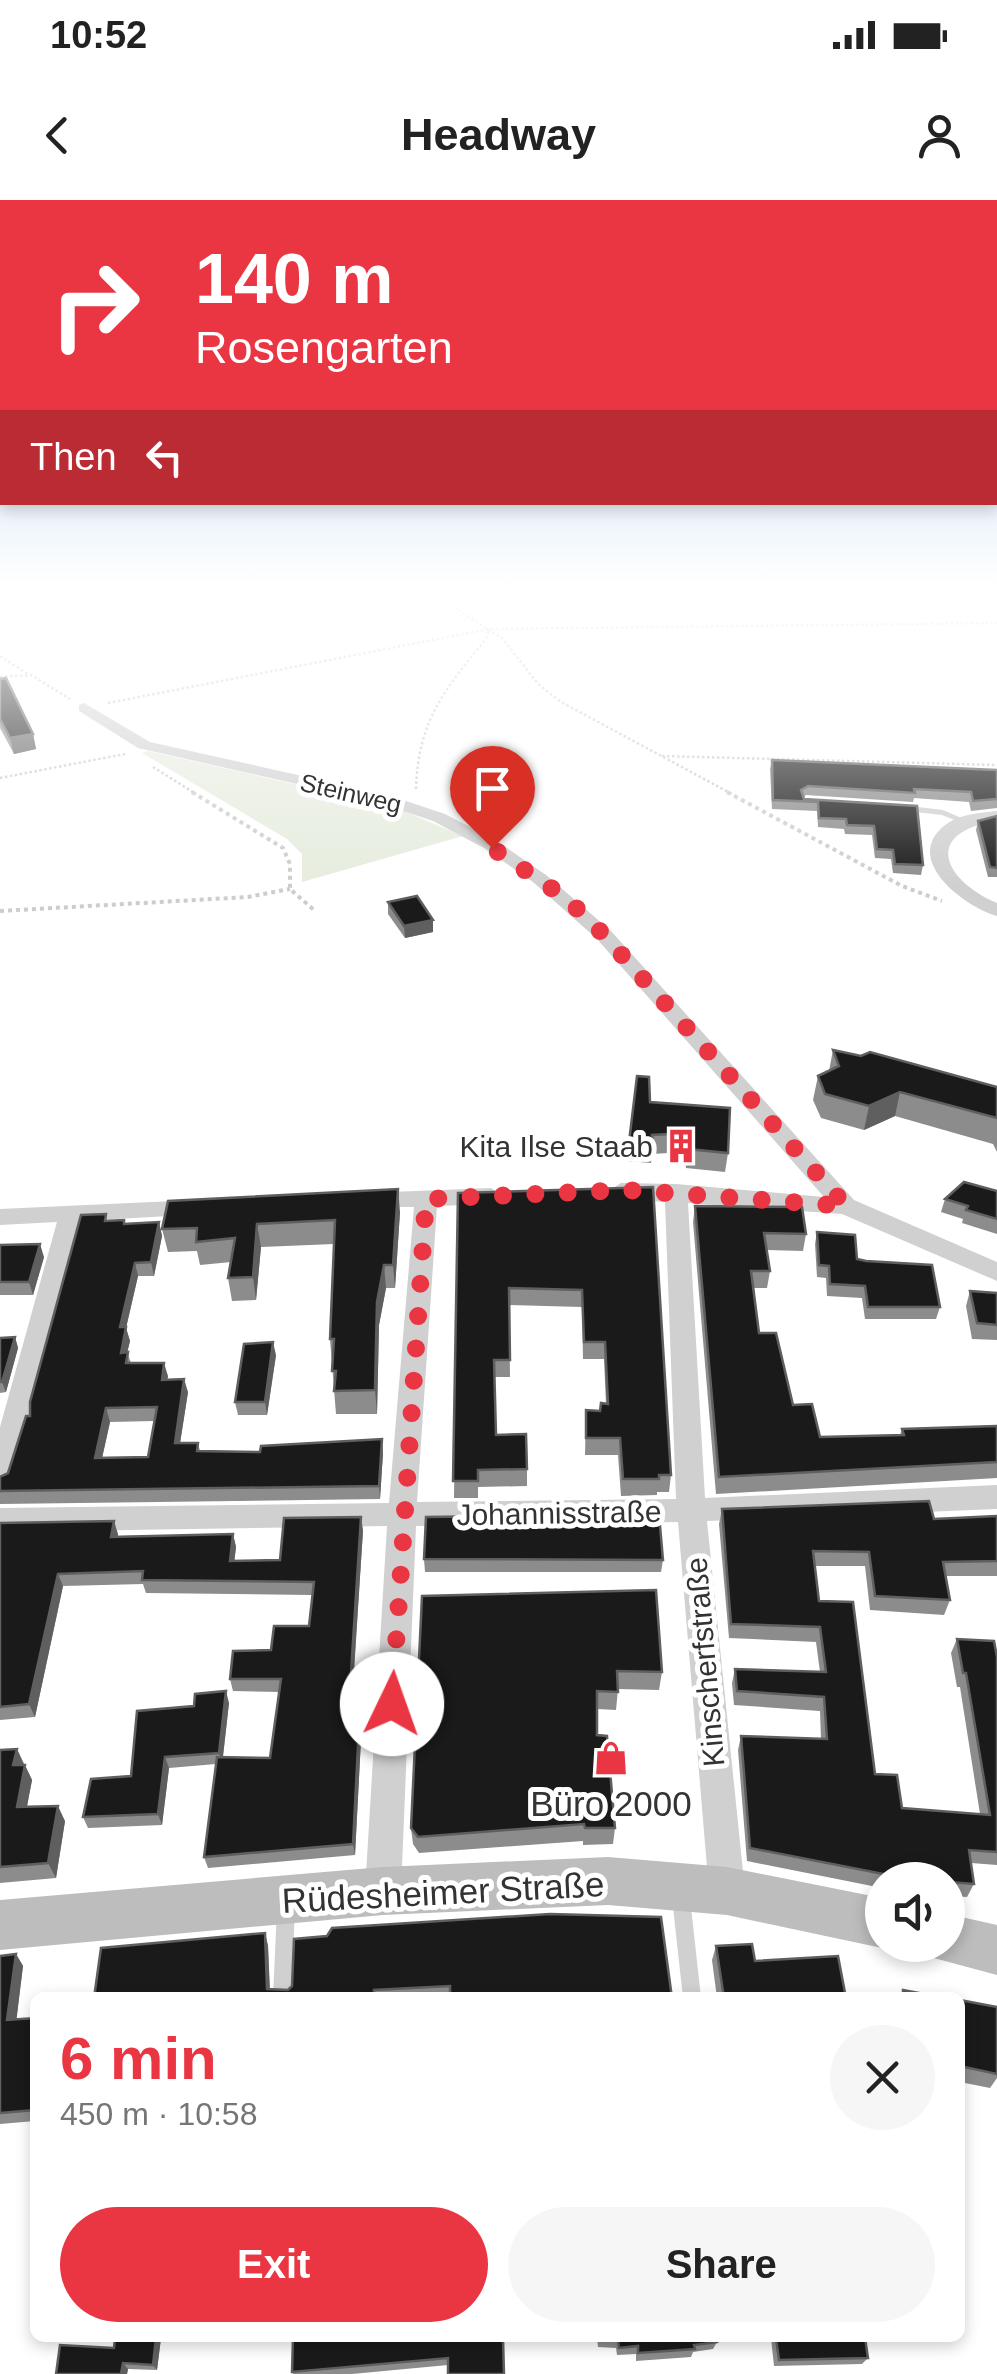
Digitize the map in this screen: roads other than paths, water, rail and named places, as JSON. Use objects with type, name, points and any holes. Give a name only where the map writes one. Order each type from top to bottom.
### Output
[{"type":"street","name":"Steinweg","points":[[84,708],[138,749],[416,808],[464,830],[566,898],[649,983],[846,1206],[997,1272]]},
{"type":"street","points":[[988,908],[953,884],[942,856],[941,836],[962,820],[997,816]]},
{"type":"street","points":[[590,1192],[676,1192],[846,1206]]},
{"type":"street","name":"Kinscherfstraße","points":[[676,1192],[691,1510],[728,1892]]},
{"type":"street","points":[[348,1202],[517,1195]]},
{"type":"street","points":[[382,1892],[402,1516],[426,1199]]},
{"type":"street","points":[[0,1218],[230,1207]]},
{"type":"street","points":[[0,1477],[72,1213]]},
{"type":"street","name":"Johannisstraße","points":[[0,1520],[691,1510],[997,1497]]},
{"type":"street","name":"Rüdesheimer Straße","points":[[0,1925],[547,1882],[680,1886],[865,1920]]},
{"type":"street","points":[[965,1942],[997,1950]]},
{"type":"lane","points":[[898,808],[943,813],[962,820]]},
{"type":"lane","points":[[680,1886],[691,1992]]},
{"type":"lane","points":[[282,1992],[286,1900]]},
{"type":"place","name":"Kita Ilse Staab","points":[[681,1146]]},
{"type":"place","name":"Büro 2000","points":[[611,1758]]}]
